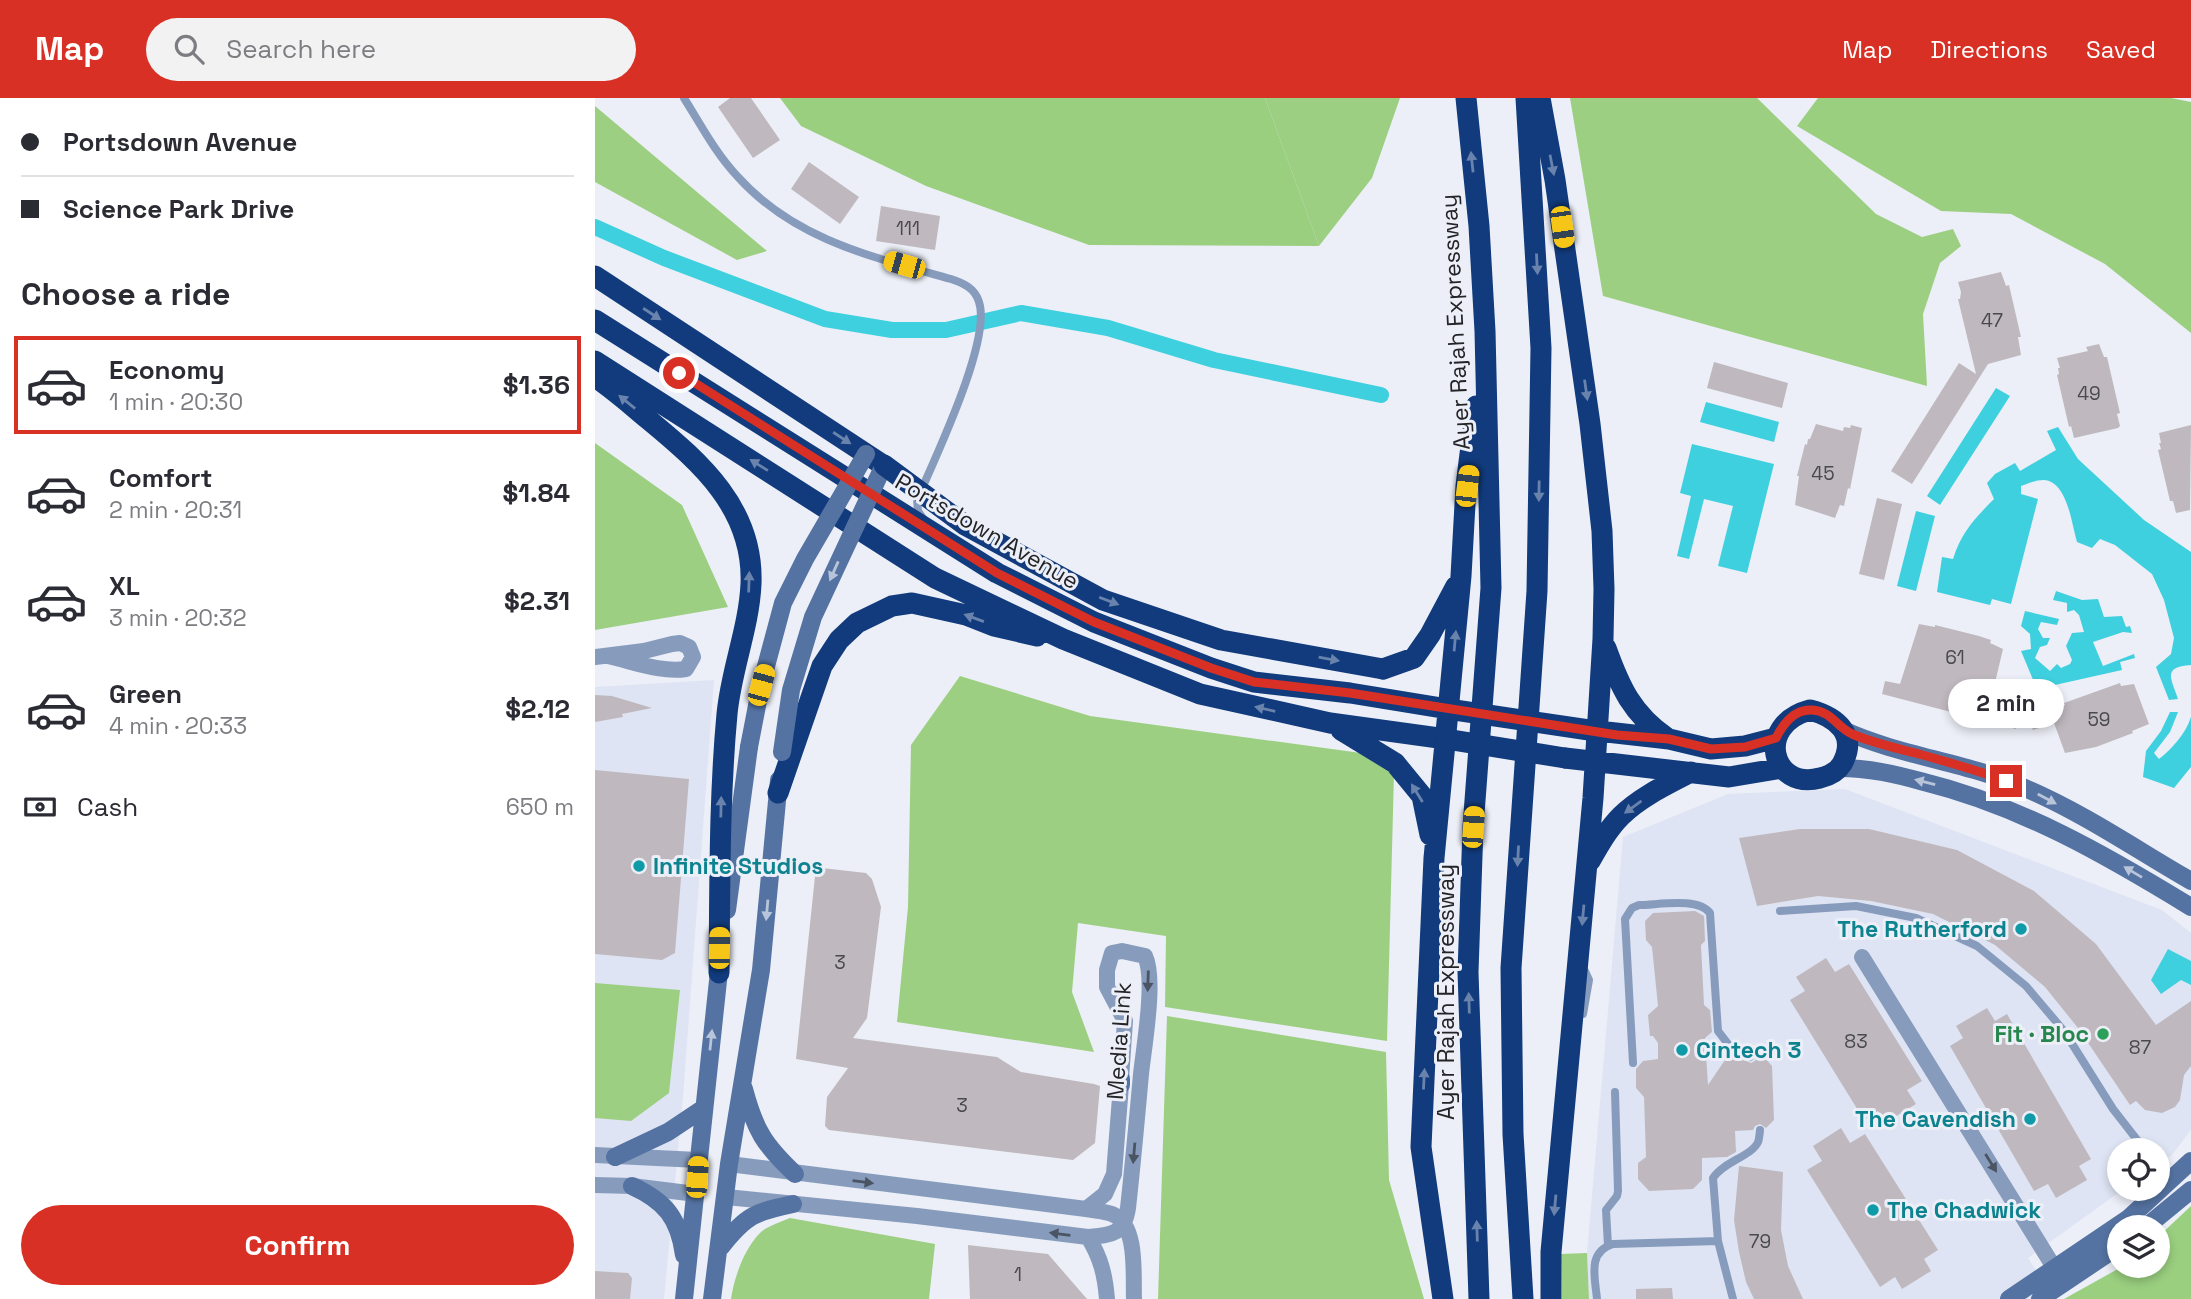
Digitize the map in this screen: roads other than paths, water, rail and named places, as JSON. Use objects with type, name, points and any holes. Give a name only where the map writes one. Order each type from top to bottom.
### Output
[{"type":"highway","name":"Ayer Rajah Expressway","points":[[1466,98],[1479,226],[1485,331],[1491,588],[1473,827],[1468,972],[1479,1299]]},
{"type":"highway","points":[[1523,1299],[1513,1133],[1511,968],[1537,591],[1541,348],[1526,98]]},
{"type":"highway","points":[[1540,98],[1555,180],[1592,437],[1602,531],[1603,639],[1593,731],[1587,865],[1551,1252],[1551,1299]]},
{"type":"highway","points":[[595,276],[875,459],[965,525],[1103,600],[1221,640],[1383,669],[1414,658]]},
{"type":"highway","name":"Portsdown Avenue","points":[[595,320],[997,573],[1094,622],[1211,668],[1254,682],[1350,693],[1593,731],[1669,739],[1711,749],[1745,747],[1776,738]]},
{"type":"highway","points":[[1443,1299],[1421,1147],[1434,858],[1467,486],[1485,331]]},
{"type":"highway","points":[[595,361],[935,578],[1063,639],[1200,694],[1330,723],[1591,762],[1729,777],[1781,768]]},
{"type":"highway","points":[[595,377],[689,454],[717,483],[730,502],[742,530],[750,562],[751,585],[728,705],[722,771],[719,973]]},
{"type":"highway","points":[[1350,693],[1389,680],[1414,658],[1430,635],[1461,576]]},
{"type":"highway","points":[[778,793],[822,666],[839,640],[857,623],[892,606],[912,603],[966,615],[1027,635],[1063,639]]},
{"type":"highway","points":[[1603,639],[1617,678],[1635,709],[1647,724],[1669,739]]},
{"type":"highway","points":[[1810,710],[1826,714],[1837,721],[1843,730],[1847,743],[1845,757],[1839,768],[1829,776],[1814,780],[1793,776],[1781,768],[1775,752],[1776,738],[1784,724],[1796,713],[1810,710]]},
{"type":"highway","points":[[1330,723],[1395,763],[1422,796],[1434,858]]},
{"type":"highway","points":[[1587,865],[1622,815],[1657,790],[1691,772]]},
{"type":"street","points":[[684,1299],[719,973],[749,747],[761,685],[783,603],[805,559],[875,459]]},
{"type":"street","points":[[712,1299],[729,1164],[761,970],[782,752],[792,690],[813,617],[875,459]]},
{"type":"street","points":[[1843,730],[2027,788],[2182,872],[2191,881]]},
{"type":"street","points":[[1839,768],[1879,770],[1950,788],[2018,813],[2104,854],[2191,907]]},
{"type":"street","name":"Media Link","points":[[1086,1209],[1105,1194],[1114,1174],[1125,1021],[1107,987],[1107,970],[1112,953],[1122,951],[1145,956],[1149,964],[1130,1196],[1124,1224]]},
{"type":"street","points":[[1861,957],[2055,1269]]},
{"type":"street","points":[[743,1082],[751,1114],[763,1141],[795,1174]]},
{"type":"street","points":[[615,1157],[668,1132],[704,1108]]},
{"type":"street","points":[[595,1155],[698,1160],[1086,1209],[1115,1215],[1124,1224],[1131,1239],[1134,1299]]},
{"type":"street","points":[[2170,1170],[2191,1161]]},
{"type":"street","points":[[595,1185],[632,1186],[917,1216],[1088,1237],[1112,1235],[1124,1224]]},
{"type":"street","points":[[632,1186],[655,1196],[676,1224],[682,1240],[687,1276]]},
{"type":"street","points":[[2161,1215],[2191,1189]]},
{"type":"street","points":[[2009,1299],[2129,1218],[2142,1201]]},
{"type":"street","points":[[720,1248],[735,1229],[760,1210],[793,1204]]},
{"type":"street","points":[[1088,1237],[1100,1255],[1105,1273],[1107,1299]]},
{"type":"street","points":[[2040,1299],[2107,1254]]},
{"type":"lane","points":[[684,98],[720,155],[738,177],[759,198],[797,225],[845,248],[951,279],[974,291],[981,316],[971,363],[963,390],[917,500],[918,511],[932,530]]},
{"type":"lane","points":[[887,503],[907,506],[917,500]]},
{"type":"lane","points":[[1633,1063],[1625,919],[1632,908],[1639,905],[1692,903],[1700,904],[1710,913],[1718,1031],[1728,1044],[1750,1057]]},
{"type":"lane","points":[[1780,911],[1856,906],[1916,918],[1977,946],[2026,986],[2064,1031],[2113,1109],[2136,1138]]},
{"type":"lane","points":[[1608,1245],[1606,1210],[1618,1191],[1615,1092]]},
{"type":"lane","points":[[1733,1299],[1718,1241],[1713,1178],[1718,1169],[1753,1148],[1759,1141],[1760,1130]]},
{"type":"lane","points":[[2170,1178],[2191,1189]]},
{"type":"lane","points":[[2165,1201],[2166,1211]]},
{"type":"lane","points":[[1597,1299],[1595,1256],[1608,1245],[1718,1241]]},
{"type":"water","points":[[1996,388],[2010,396],[1940,505],[1927,496]]},
{"type":"water","points":[[1706,402],[1779,422],[1774,442],[1700,422]]},
{"type":"water","points":[[2058,427],[2078,459],[2144,520],[2191,552],[2191,665],[2172,671],[2171,680],[2178,699],[2169,700],[2156,667],[2171,654],[2174,638],[2164,600],[2152,574],[2115,545],[2100,539],[2092,548],[2077,542],[2065,499],[2061,491],[2049,481],[2039,480],[2021,486],[2021,494],[2038,499],[2011,604],[1992,599],[1990,605],[1937,592],[1942,557],[1953,559],[1969,526],[1994,499],[1987,483],[1995,474],[2015,463],[2020,471],[2056,450],[2047,431]]},
{"type":"water","points":[[1692,444],[1774,464],[1747,573],[1718,566],[1733,506],[1704,499],[1689,559],[1677,556],[1691,496],[1680,493]]},
{"type":"water","points":[[1916,511],[1935,516],[1916,591],[1897,586]]},
{"type":"water","points":[[2056,591],[2082,600],[2098,599],[2104,617],[2122,616],[2126,627],[2130,626],[2132,633],[2123,632],[2093,642],[2103,666],[2134,654],[2135,658],[2120,662],[2122,670],[2037,689],[2021,651],[2031,649],[2030,634],[2021,626],[2025,611],[2059,619],[2057,625],[2041,622],[2038,629],[2043,638],[2050,638],[2047,645],[2040,647],[2035,658],[2050,671],[2057,664],[2061,668],[2070,664],[2072,660],[2066,646],[2072,633],[2084,632],[2079,615],[2074,610],[2067,612],[2067,603],[2053,600]]},
{"type":"water","points":[[2170,712],[2178,712],[2170,732],[2154,753],[2159,759],[2178,740],[2191,717],[2191,767],[2174,788],[2143,777],[2146,751],[2161,731]]},
{"type":"water","points":[[2168,949],[2191,961],[2191,985],[2181,980],[2161,994],[2151,980]]},
{"type":"waterway","points":[[595,227],[664,258],[825,319],[892,330],[946,330],[1021,313],[1108,328],[1214,360],[1381,395]]},
{"type":"place","name":"Infinite Studios","points":[[639,866]]},
{"type":"place","name":"The Rutherford","points":[[2021,929]]},
{"type":"place","name":"Fit · Bloc","points":[[2103,1034]]},
{"type":"place","name":"Cintech 3","points":[[1682,1050]]},
{"type":"place","name":"The Cavendish","points":[[2030,1119]]},
{"type":"place","name":"The Chadwick","points":[[1873,1210]]}]
